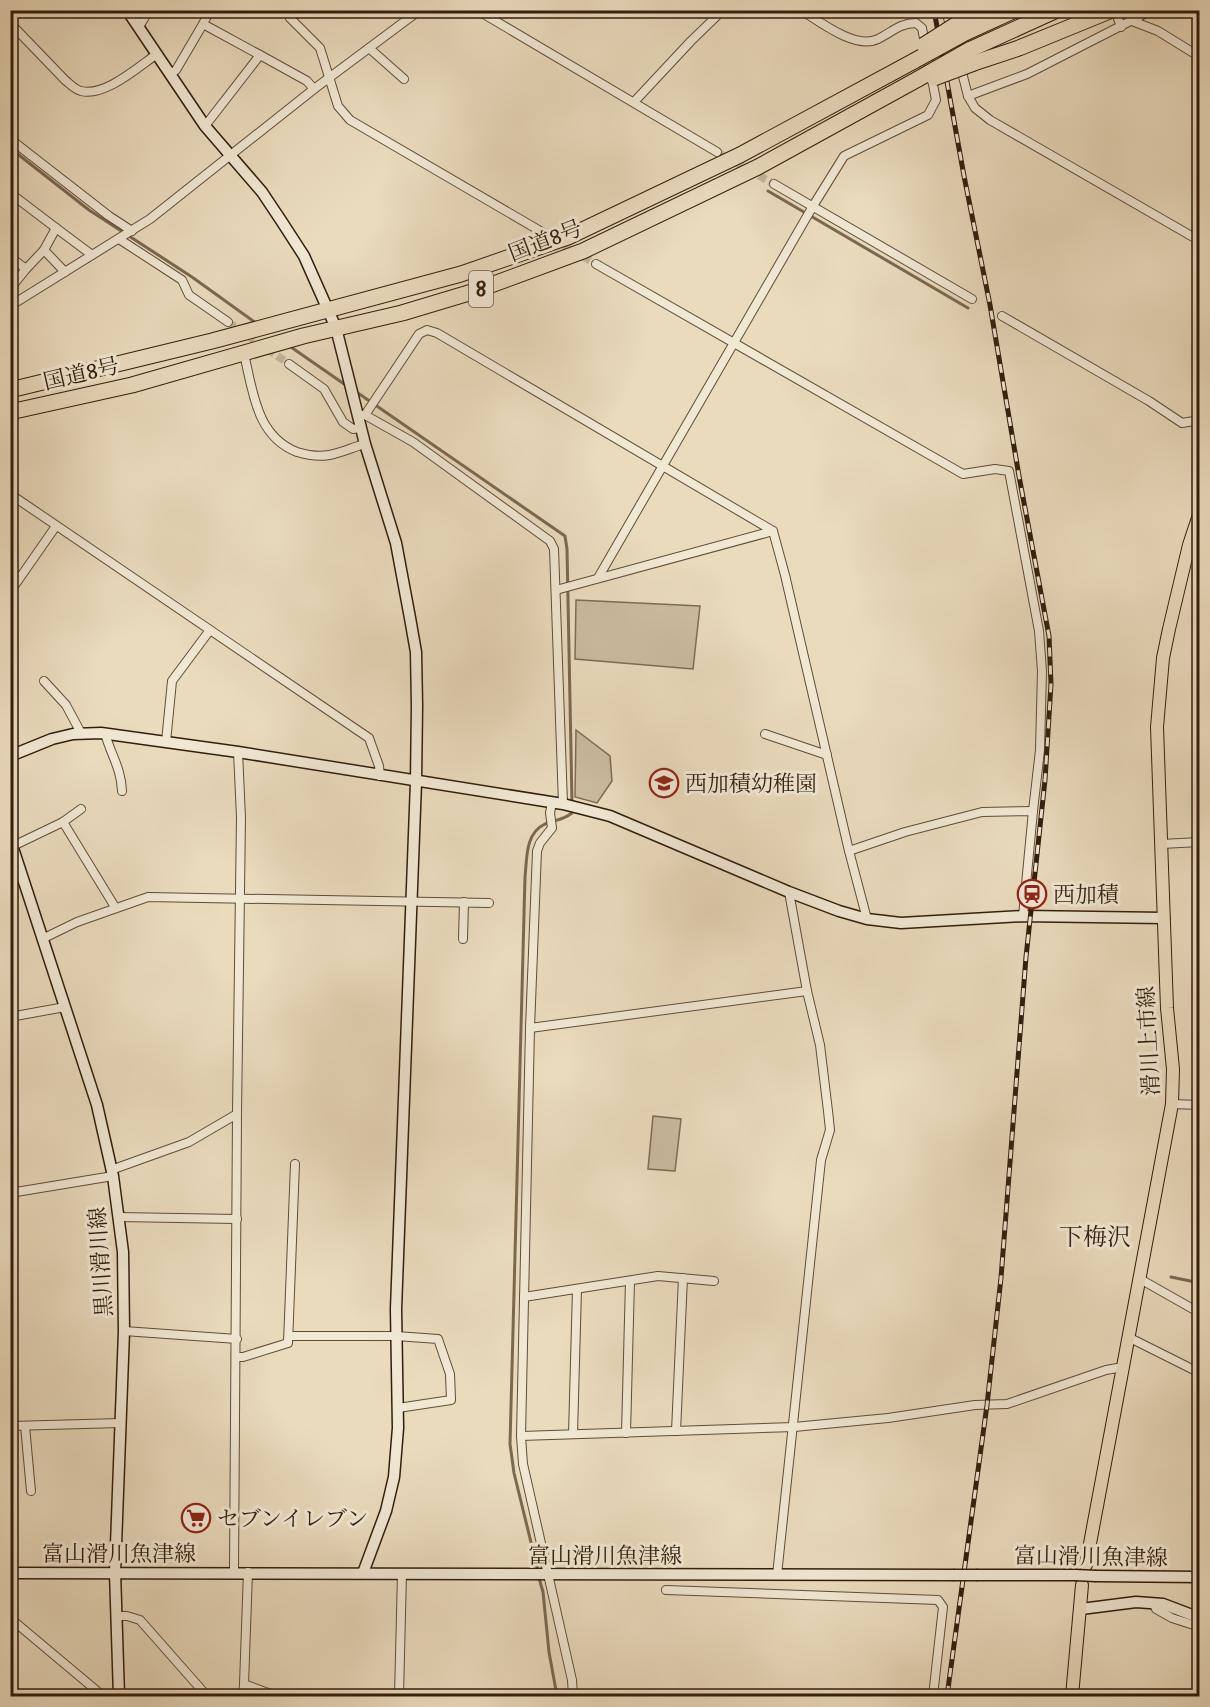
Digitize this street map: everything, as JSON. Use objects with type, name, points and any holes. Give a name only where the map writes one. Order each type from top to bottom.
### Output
[{"type":"highway","name":"8","points":[[961,28],[981,10]]},
{"type":"highway","name":"国道8号","points":[[10,390],[212,341],[461,274],[568,237],[740,154],[874,81],[961,28],[1016,10]]},
{"type":"highway","name":"8","points":[[971,57],[1057,10]]},
{"type":"highway","name":"8","points":[[971,57],[1089,20],[1113,10]]},
{"type":"highway","name":"国道8号","points":[[10,412],[132,385],[336,328],[402,313],[472,292],[584,251],[758,167],[886,96],[971,57]]},
{"type":"main road","name":"滑川上市線","points":[[1086,1565],[1172,1104],[1173,1069],[1167,1008],[1156,727],[1168,629],[1194,545],[1200,512]]},
{"type":"main road","points":[[1072,1696],[1082,1585]]},
{"type":"street","points":[[127,10],[205,126],[262,192],[304,256],[336,328],[362,415],[361,428],[365,444],[396,543],[416,652],[416,782],[396,1309],[398,1408],[394,1477],[386,1511],[363,1573]]},
{"type":"street","points":[[139,27],[149,10]]},
{"type":"street","points":[[170,75],[176,70],[210,10]]},
{"type":"street","points":[[10,306],[150,219],[420,10]]},
{"type":"street","points":[[477,10],[717,152]]},
{"type":"street","points":[[634,102],[691,40],[723,10]]},
{"type":"street","points":[[598,578],[844,156],[928,115],[936,100],[922,28],[916,23],[904,23],[876,40],[863,43],[849,38],[801,10]]},
{"type":"street","points":[[946,10],[968,96],[975,108],[990,120],[1200,242]]},
{"type":"street","points":[[1113,10],[1121,27]]},
{"type":"street","points":[[968,96],[1027,74],[1152,10]]},
{"type":"street","points":[[290,18],[320,48],[338,106],[350,120],[542,232]]},
{"type":"street","points":[[1132,21],[1158,31],[1200,57]]},
{"type":"street","points":[[10,23],[73,88],[82,91],[108,87],[157,54]]},
{"type":"street","points":[[202,24],[307,81],[314,90]]},
{"type":"street","points":[[369,48],[404,79]]},
{"type":"street","points":[[205,126],[260,55]]},
{"type":"street","points":[[10,139],[109,216],[132,231]]},
{"type":"street","points":[[774,184],[972,299]]},
{"type":"street","points":[[10,193],[92,255]]},
{"type":"street","points":[[10,289],[44,250],[56,228]]},
{"type":"street","points":[[119,239],[182,280],[189,295],[228,322]]},
{"type":"street","points":[[44,250],[65,272]]},
{"type":"street","points":[[10,256],[26,269]]},
{"type":"street","points":[[596,264],[963,474],[995,469],[1009,471],[1039,631],[1042,671],[1040,750],[1023,916]]},
{"type":"street","points":[[1002,316],[1149,401],[1182,423],[1200,420]]},
{"type":"street","points":[[362,415],[419,334],[427,330],[437,333],[773,531],[867,919]]},
{"type":"street","points":[[244,354],[259,415],[270,434],[289,448],[308,456],[329,455],[365,444]]},
{"type":"street","points":[[289,364],[324,389],[343,422],[352,429],[361,428]]},
{"type":"street","points":[[362,415],[413,442],[550,541],[554,549],[564,804]]},
{"type":"street","points":[[10,494],[369,738],[379,766],[380,776]]},
{"type":"street","points":[[10,592],[56,526]]},
{"type":"street","points":[[556,590],[773,531]]},
{"type":"street","points":[[166,742],[172,681],[210,630]]},
{"type":"street","points":[[44,681],[66,705],[81,733]]},
{"type":"street","points":[[10,756],[52,739],[81,733],[105,733],[564,804],[610,816],[789,892],[839,912],[867,919],[901,923],[1023,916],[1164,918]]},
{"type":"street","points":[[105,733],[109,748],[122,775],[122,791]]},
{"type":"street","points":[[765,734],[827,756]]},
{"type":"street","points":[[234,1572],[241,817],[238,752]]},
{"type":"street","points":[[552,802],[550,813],[552,828],[540,843],[537,851],[530,1028],[521,1436],[523,1464],[572,1680],[573,1696]]},
{"type":"street","points":[[12,843],[63,822],[81,809]]},
{"type":"street","points":[[849,851],[905,832],[982,812],[1034,811]]},
{"type":"street","points":[[63,822],[115,907]]},
{"type":"street","points":[[1161,844],[1200,842]]},
{"type":"street","name":"黒川滑川線","points":[[12,843],[15,870],[42,939],[97,1105],[112,1173],[123,1252],[124,1331],[115,1572],[119,1696]]},
{"type":"street","points":[[777,1575],[821,1160],[830,1130],[820,1045],[807,991],[789,892]]},
{"type":"street","points":[[42,939],[77,922],[148,897],[489,903]]},
{"type":"street","points":[[463,939],[464,903]]},
{"type":"street","points":[[530,1028],[807,991]]},
{"type":"street","points":[[10,1017],[65,1007]]},
{"type":"street","points":[[1172,1104],[1200,1105]]},
{"type":"street","points":[[10,1193],[112,1173],[189,1142],[237,1114]]},
{"type":"street","points":[[237,1357],[288,1343],[295,1164]]},
{"type":"street","points":[[118,1217],[237,1219]]},
{"type":"street","points":[[524,1297],[658,1276],[714,1281]]},
{"type":"street","points":[[676,1431],[683,1278]]},
{"type":"street","points":[[1140,1279],[1200,1313]]},
{"type":"street","points":[[626,1432],[630,1281]]},
{"type":"street","points":[[573,1434],[577,1289]]},
{"type":"street","points":[[124,1331],[237,1339]]},
{"type":"street","points":[[289,1336],[396,1336],[438,1339],[450,1374],[451,1400],[398,1408]]},
{"type":"street","points":[[1128,1337],[1200,1373]]},
{"type":"street","points":[[521,1436],[794,1427],[888,1418],[975,1405],[1007,1404],[1106,1370],[1123,1367]]},
{"type":"street","points":[[10,1426],[121,1423]]},
{"type":"street","points":[[25,1426],[31,1491]]},
{"type":"street","points":[[243,1696],[248,1572]]},
{"type":"street","name":"富山滑川魚津線","points":[[10,1573],[1200,1577]]},
{"type":"street","points":[[399,1696],[402,1573]]},
{"type":"street","points":[[666,1590],[938,1600],[943,1607],[933,1696]]},
{"type":"street","points":[[1081,1609],[1136,1602],[1163,1604],[1200,1618]]},
{"type":"street","points":[[1154,1604],[1156,1609],[1166,1615],[1200,1627]]},
{"type":"street","points":[[116,1616],[127,1616],[140,1620],[207,1696]]},
{"type":"street","points":[[10,1618],[103,1696]]},
{"type":"street","points":[[244,1684],[276,1696]]},
{"type":"shaded area","points":[[576,600],[700,606],[693,669],[575,659]]},
{"type":"shaded area","points":[[576,730],[610,756],[612,781],[597,803],[575,797]]},
{"type":"shaded area","points":[[653,1116],[681,1119],[675,1171],[648,1169]]},
{"type":"waterway","points":[[10,148],[89,210],[192,277],[256,323]]},
{"type":"waterway","points":[[768,191],[968,308]]},
{"type":"waterway","points":[[288,345],[347,386]]},
{"type":"waterway","points":[[355,391],[565,536],[572,802]]},
{"type":"waterway","points":[[538,1571],[514,1473],[510,1444],[525,877],[528,847],[538,828],[562,819],[572,813],[572,809]]},
{"type":"waterway","points":[[1171,1277],[1200,1283]]},
{"type":"waterway","points":[[539,1578],[543,1592],[549,1652],[557,1696]]},
{"type":"tunnel","points":[[717,152],[774,184]]},
{"type":"tunnel","points":[[542,232],[596,264]]},
{"type":"tunnel","points":[[228,322],[289,364]]},
{"type":"railway","points":[[934,10],[1049,636],[1051,684],[1045,780],[1026,957],[1001,1278],[987,1405],[947,1696]]},
{"type":"place","name":"西加積幼稚園","points":[[664,783]]},
{"type":"place","name":"西加積","points":[[1032,894]]},
{"type":"place","name":"セブンイレブン","points":[[196,1518]]},
{"type":"district","name":"下梅沢","points":[[1095,1237]]}]
